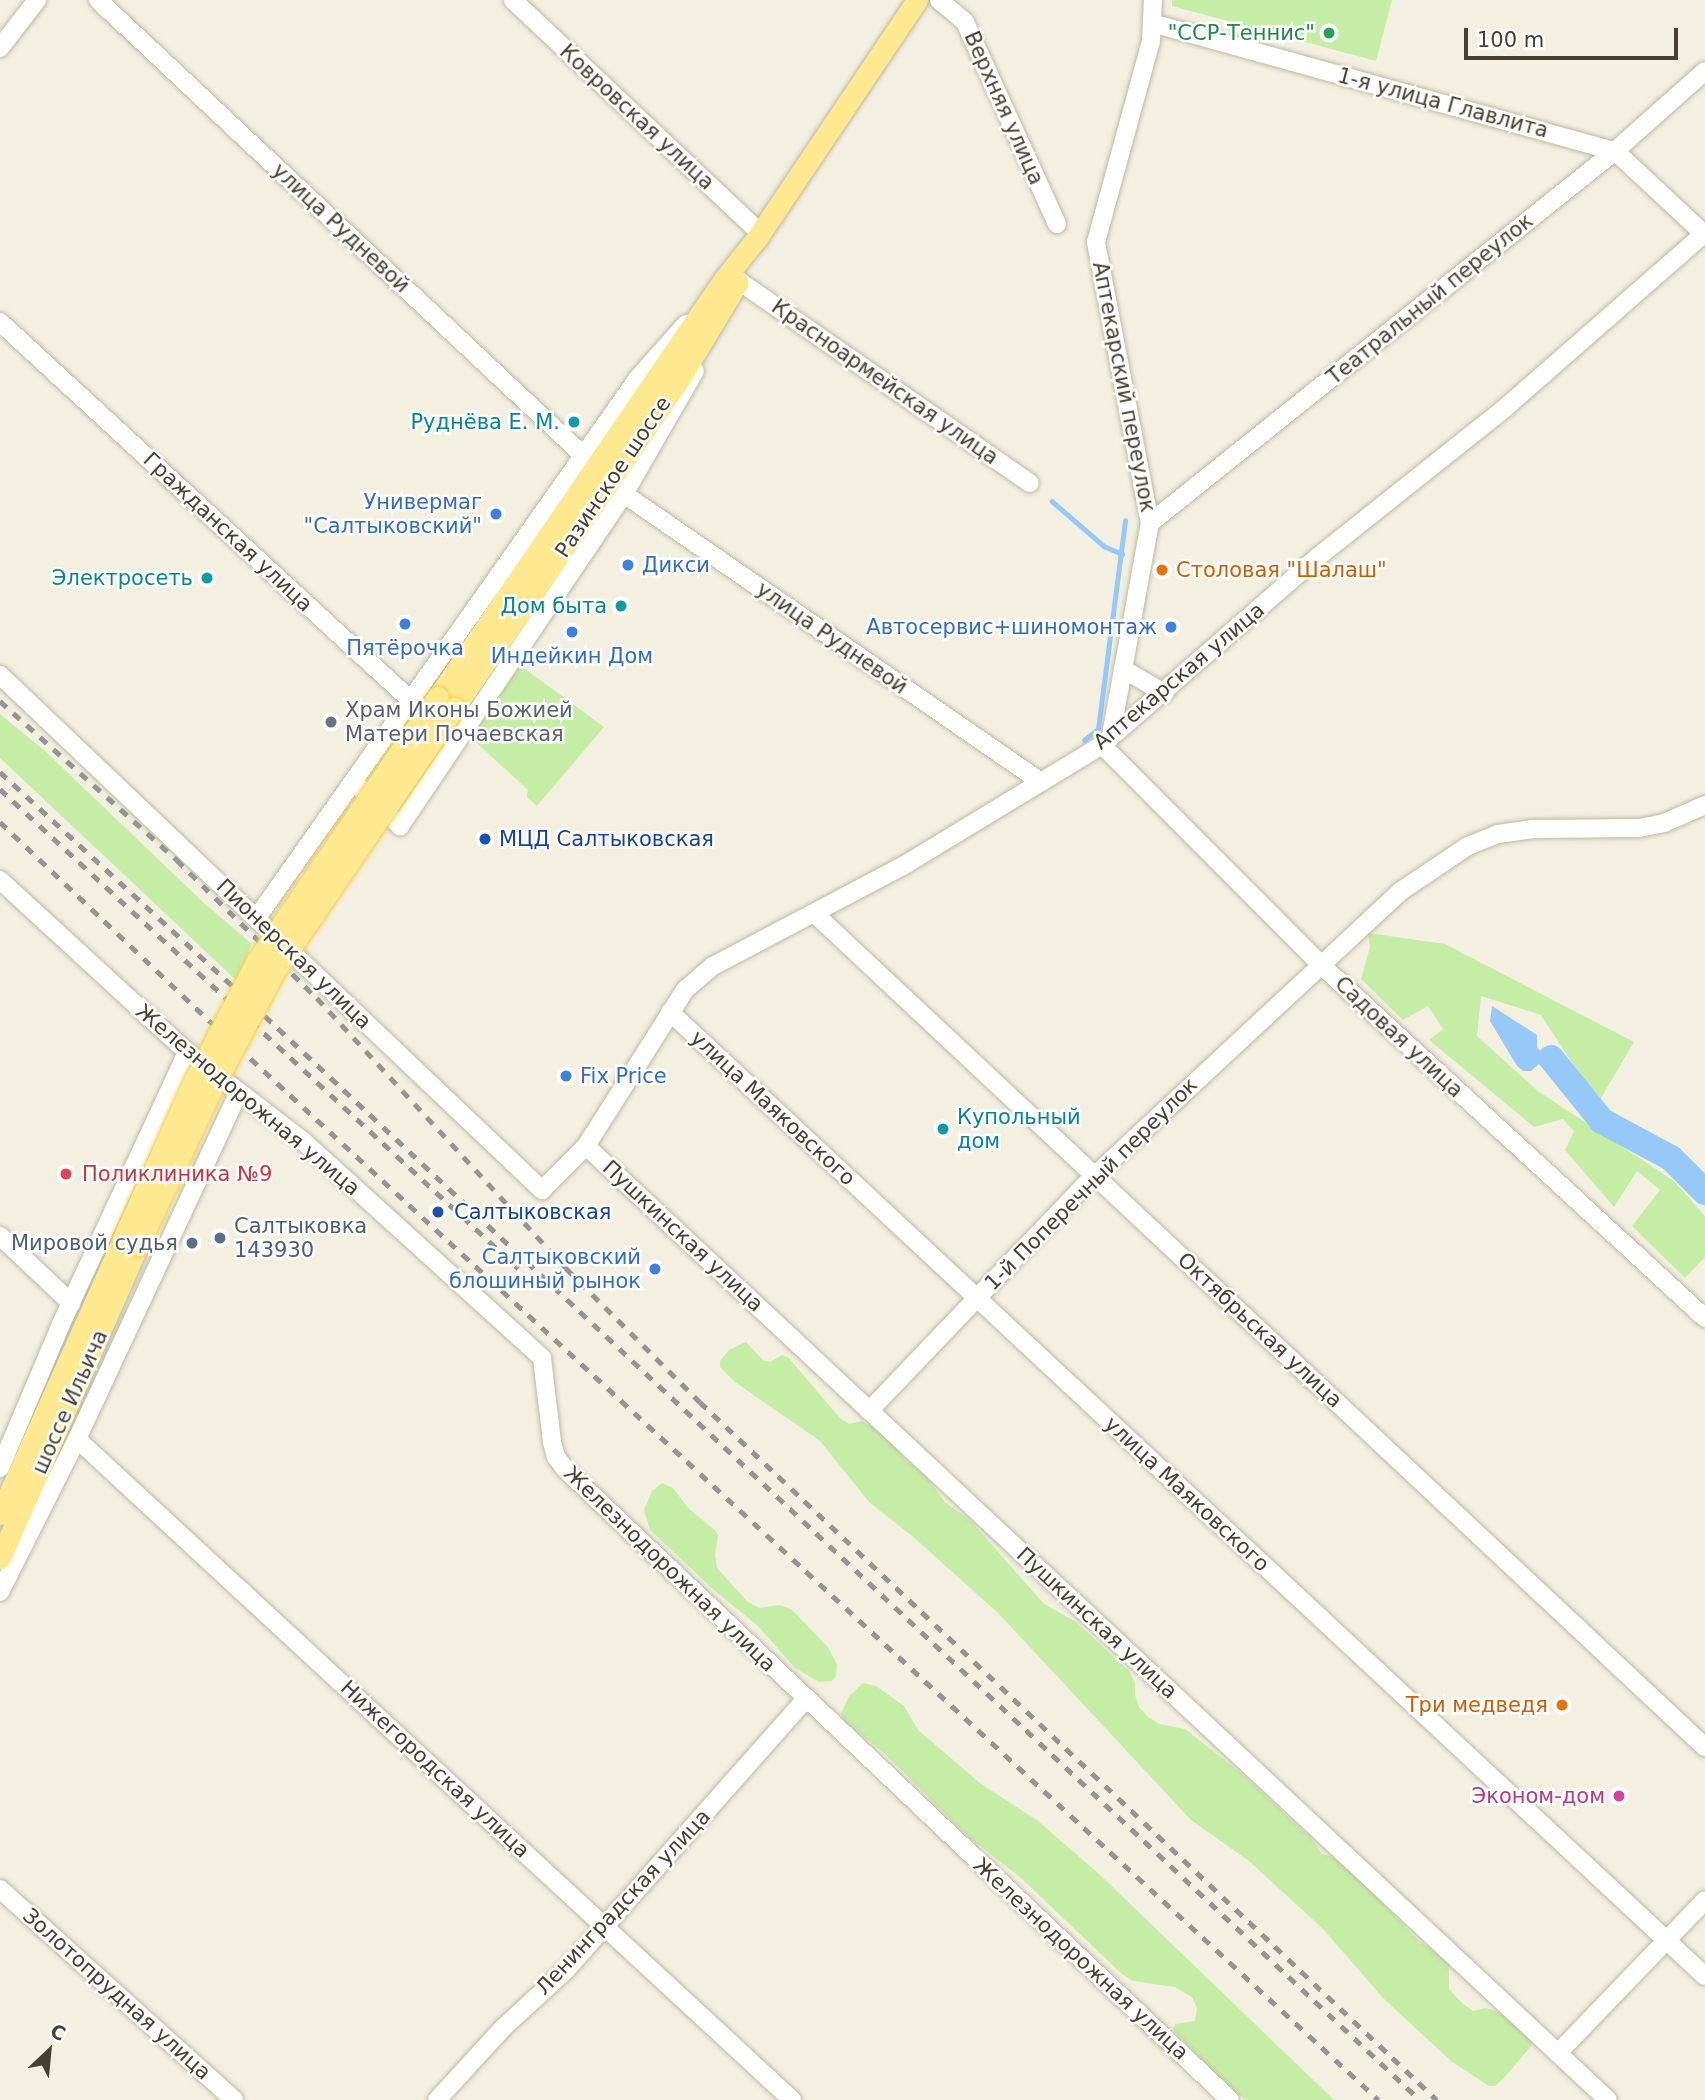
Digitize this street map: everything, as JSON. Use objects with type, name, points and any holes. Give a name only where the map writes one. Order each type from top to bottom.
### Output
[{"type":"main road","name":"Разинское шоссе","points":[[131,1242],[274,972],[446,702],[565,549],[759,236],[917,0]]},
{"type":"main road","name":"Разинское шоссе","points":[[716,304],[739,281],[759,236]]},
{"type":"main road","name":"шоссе Ильича","points":[[0,1514],[131,1242]]},
{"type":"main road","name":"шоссе Ильича","points":[[0,1558],[131,1242]]},
{"type":"street","points":[[0,48],[37,0]]},
{"type":"street","name":"улица Рудневой","points":[[98,0],[584,456]]},
{"type":"street","name":"Ковровская улица","points":[[513,0],[759,236]]},
{"type":"street","name":"Верхняя улица","points":[[939,0],[965,22],[1057,224]]},
{"type":"street","name":"Аптекарский переулок","points":[[1107,740],[1150,523],[1096,242],[1151,41],[1153,0]]},
{"type":"street","name":"1-я улица Главлита","points":[[1152,23],[1615,150],[1705,234]]},
{"type":"street","name":"Театральный переулок","points":[[1150,523],[1615,150],[1705,71]]},
{"type":"street","name":"Аптекарская улица","points":[[586,1146],[685,990],[713,966],[903,866],[1107,740],[1319,556],[1506,407],[1705,234]]},
{"type":"street","name":"Красноармейская улица","points":[[739,281],[1030,483]]},
{"type":"street","points":[[257,919],[647,368],[671,338],[716,304]]},
{"type":"street","points":[[354,782],[400,826],[624,494],[701,360],[716,304]]},
{"type":"street","name":"Гражданская улица","points":[[0,322],[457,743]]},
{"type":"street","name":"улица Рудневой","points":[[624,494],[1041,782]]},
{"type":"street","points":[[1123,669],[1164,693]]},
{"type":"street","name":"Пионерская улица","points":[[0,675],[542,1190],[586,1146]]},
{"type":"street","name":"Садовая улица","points":[[1107,740],[1320,964],[1705,1318]]},
{"type":"street","name":"1-й Поперечный переулок","points":[[869,1411],[1095,1176],[1401,891],[1468,846],[1498,834],[1532,830],[1639,828],[1664,823],[1705,806]]},
{"type":"street","points":[[281,942],[292,926],[302,900],[307,864],[319,833]]},
{"type":"street","name":"Железнодорожная улица","points":[[0,880],[187,1052],[303,1142],[542,1358],[552,1442],[556,1457],[566,1470],[805,1700],[1230,2100]]},
{"type":"street","name":"Октябрьская улица","points":[[815,914],[1705,1747]]},
{"type":"street","name":"улица Маяковского","points":[[670,1012],[1705,1976]]},
{"type":"street","points":[[0,1468],[71,1303],[187,1052]]},
{"type":"street","points":[[0,1592],[77,1439],[238,1093]]},
{"type":"street","points":[[153,1123],[159,1116],[173,1109],[191,1110],[209,1128],[211,1149]]},
{"type":"street","name":"Пушкинская улица","points":[[586,1146],[1608,2100]]},
{"type":"street","points":[[0,1236],[71,1303]]},
{"type":"street","name":"Нижегородская улица","points":[[77,1439],[792,2100]]},
{"type":"street","name":"Ленинградская улица","points":[[437,2100],[504,2027],[566,1970],[805,1700]]},
{"type":"street","name":"Золотопрудная улица","points":[[0,1889],[234,2100]]},
{"type":"street","points":[[1558,2053],[1705,1900]]},
{"type":"green space","name":"\"ССР-Теннис\"","points":[[1172,0],[1392,0],[1376,61],[1172,6]]},
{"type":"green space","points":[[517,663],[604,727],[537,806],[527,797],[528,790],[468,735]]},
{"type":"green space","points":[[0,714],[45,751],[205,904],[252,944],[236,980],[0,758]]},
{"type":"green space","points":[[1368,933],[1445,944],[1634,1042],[1598,1103],[1541,1015],[1481,996],[1477,1036],[1538,1091],[1674,1181],[1705,1216],[1705,1257],[1685,1278],[1632,1226],[1660,1190],[1637,1171],[1614,1207],[1565,1150],[1574,1131],[1563,1119],[1534,1127],[1429,1040],[1443,1029],[1428,1006],[1403,1020],[1361,979],[1370,947]]},
{"type":"green space","points":[[746,1342],[764,1361],[770,1362],[782,1355],[788,1357],[839,1417],[849,1424],[862,1421],[890,1439],[904,1459],[925,1475],[945,1502],[971,1521],[1044,1604],[1076,1622],[1129,1671],[1135,1682],[1139,1707],[1148,1717],[1159,1724],[1185,1729],[1241,1773],[1311,1838],[1322,1854],[1340,1859],[1417,1939],[1449,1963],[1449,1989],[1462,2003],[1473,2011],[1486,2008],[1498,2012],[1530,2036],[1532,2045],[1505,2077],[1495,2086],[1489,2086],[1451,2061],[1384,1999],[1323,1929],[1249,1861],[1191,1820],[998,1613],[911,1535],[870,1503],[820,1441],[735,1382],[720,1367],[720,1361],[729,1350]]},
{"type":"green space","points":[[662,1483],[673,1488],[689,1509],[715,1530],[718,1535],[715,1555],[717,1568],[748,1602],[759,1608],[779,1605],[791,1609],[828,1647],[837,1665],[836,1676],[832,1681],[819,1682],[795,1668],[758,1626],[715,1591],[650,1530],[644,1510],[652,1491]]},
{"type":"green space","points":[[863,1683],[876,1686],[904,1706],[918,1730],[980,1783],[1038,1821],[1098,1873],[1334,2100],[1246,2100],[1234,2091],[1173,2030],[1175,2024],[1195,2021],[1197,2008],[1192,1997],[1175,1987],[1133,1981],[1122,1974],[1022,1879],[970,1838],[884,1753],[843,1720],[841,1714],[849,1696]]},
{"type":"water","points":[[1492,1006],[1537,1035],[1537,1048],[1551,1058],[1549,1069],[1539,1064],[1531,1071],[1523,1071],[1517,1066],[1490,1021]]},
{"type":"waterway","points":[[1052,501],[1104,546],[1122,554]]},
{"type":"waterway","points":[[1084,740],[1098,729],[1125,521]]},
{"type":"waterway","points":[[1551,1058],[1602,1121],[1671,1158],[1705,1192]]},
{"type":"railway","points":[[0,701],[177,860],[317,998],[567,1269],[700,1402],[1437,2100]]},
{"type":"railway","points":[[0,772],[265,1016],[1420,2100]]},
{"type":"railway","points":[[0,789],[518,1268]]},
{"type":"railway","points":[[0,822],[211,1022],[1379,2100]]},
{"type":"place","name":"\"ССР-Теннис\"","points":[[1329,33]]},
{"type":"place","name":"Руднёва Е. М.","points":[[574,422]]},
{"type":"place","name":"Универмаг \"Салтыковский\"","points":[[496,514]]},
{"type":"place","name":"Дикси","points":[[628,565]]},
{"type":"place","name":"Столовая \"Шалаш\"","points":[[1162,570]]},
{"type":"place","name":"Электросеть","points":[[207,578]]},
{"type":"place","name":"Дом быта","points":[[621,606]]},
{"type":"place","name":"Пятёрочка","points":[[405,624]]},
{"type":"place","name":"Автосервис+шиномонтаж","points":[[1171,627]]},
{"type":"place","name":"Индейкин Дом","points":[[572,632]]},
{"type":"place","name":"Храм Иконы Божией Матери Почаевская","points":[[331,722]]},
{"type":"place","name":"МЦД Салтыковская","points":[[485,839]]},
{"type":"place","name":"Fix Price","points":[[566,1076]]},
{"type":"place","name":"Купольный дом","points":[[943,1129]]},
{"type":"place","name":"Поликлиника №9","points":[[66,1174]]},
{"type":"place","name":"Салтыковская","points":[[438,1212]]},
{"type":"place","name":"Салтыковка 143930","points":[[220,1238]]},
{"type":"place","name":"Мировой судья","points":[[192,1243]]},
{"type":"place","name":"Салтыковский блошиный рынок","points":[[655,1269]]},
{"type":"place","name":"Три медведя","points":[[1562,1705]]},
{"type":"place","name":"Эконом-дом","points":[[1619,1796]]}]
